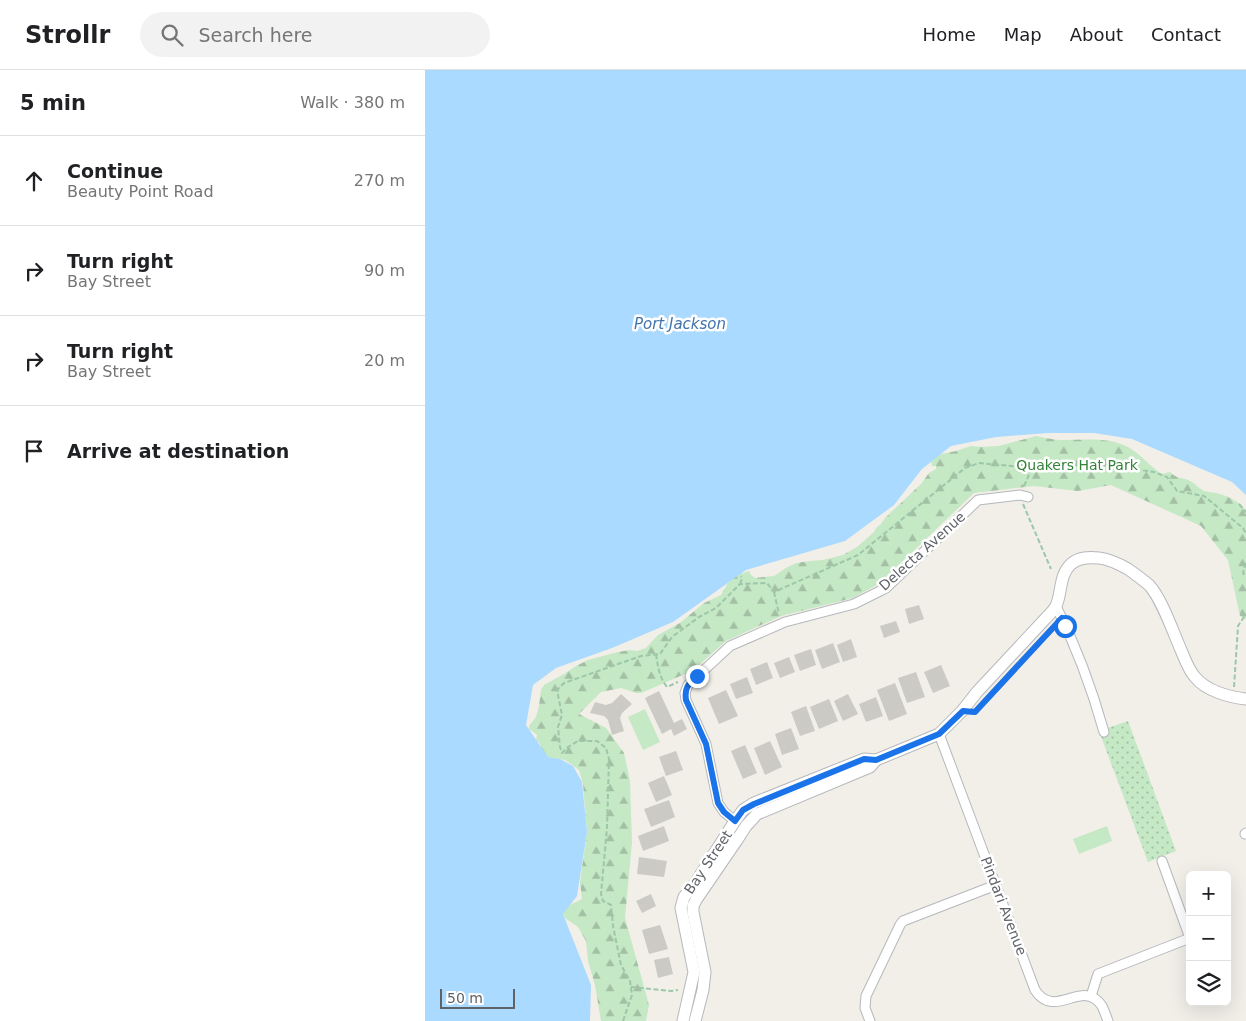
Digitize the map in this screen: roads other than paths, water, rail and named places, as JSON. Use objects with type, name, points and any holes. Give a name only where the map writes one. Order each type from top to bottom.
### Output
[{"type":"street","name":"Delecta Avenue","points":[[688,685],[731,646],[782,624],[854,604],[886,588],[978,500],[1024,496]]},
{"type":"street","points":[[735,821],[743,810],[754,804],[864,759],[876,760],[939,734],[963,711],[977,692],[1056,606],[1065,572],[1069,565],[1087,557],[1105,559],[1122,565],[1137,575],[1155,593],[1194,677],[1204,685],[1233,697],[1246,699]]},
{"type":"street","points":[[1056,606],[1073,642],[1105,732]]},
{"type":"street","name":"Bay Street","points":[[683,1021],[694,972],[681,908],[684,897],[696,882],[735,821],[724,812],[718,803],[706,744],[686,700],[685,693],[688,685]]},
{"type":"street","name":"Pindari Avenue","points":[[939,734],[1035,990],[1044,1000],[1051,1003],[1060,1003],[1082,995],[1091,996]]},
{"type":"street","name":"Bay Street","points":[[695,1021],[703,990],[705,972],[693,906],[737,840],[757,814],[870,767],[876,760]]},
{"type":"street","points":[[1162,862],[1186,927]]},
{"type":"street","points":[[870,1021],[865,1008],[866,996],[900,924],[903,921],[996,885]]},
{"type":"street","points":[[1107,1021],[1102,1007],[1091,996],[1098,974],[1186,940]]},
{"type":"lane","points":[[963,711],[975,712],[1062,618]]},
{"type":"lane","points":[[691,988],[703,990]]},
{"type":"water","name":"Port Jackson","points":[[425,70],[1246,70],[1246,495],[1232,482],[1132,439],[1094,433],[1048,433],[996,437],[951,446],[922,469],[894,505],[845,541],[746,570],[673,622],[612,648],[556,668],[533,685],[526,725],[548,757],[560,759],[573,766],[582,782],[587,832],[577,896],[563,914],[591,985],[590,1021],[425,1021]]},
{"type":"park label","name":"Quakers Hat Park","points":[[1077,465]]}]
